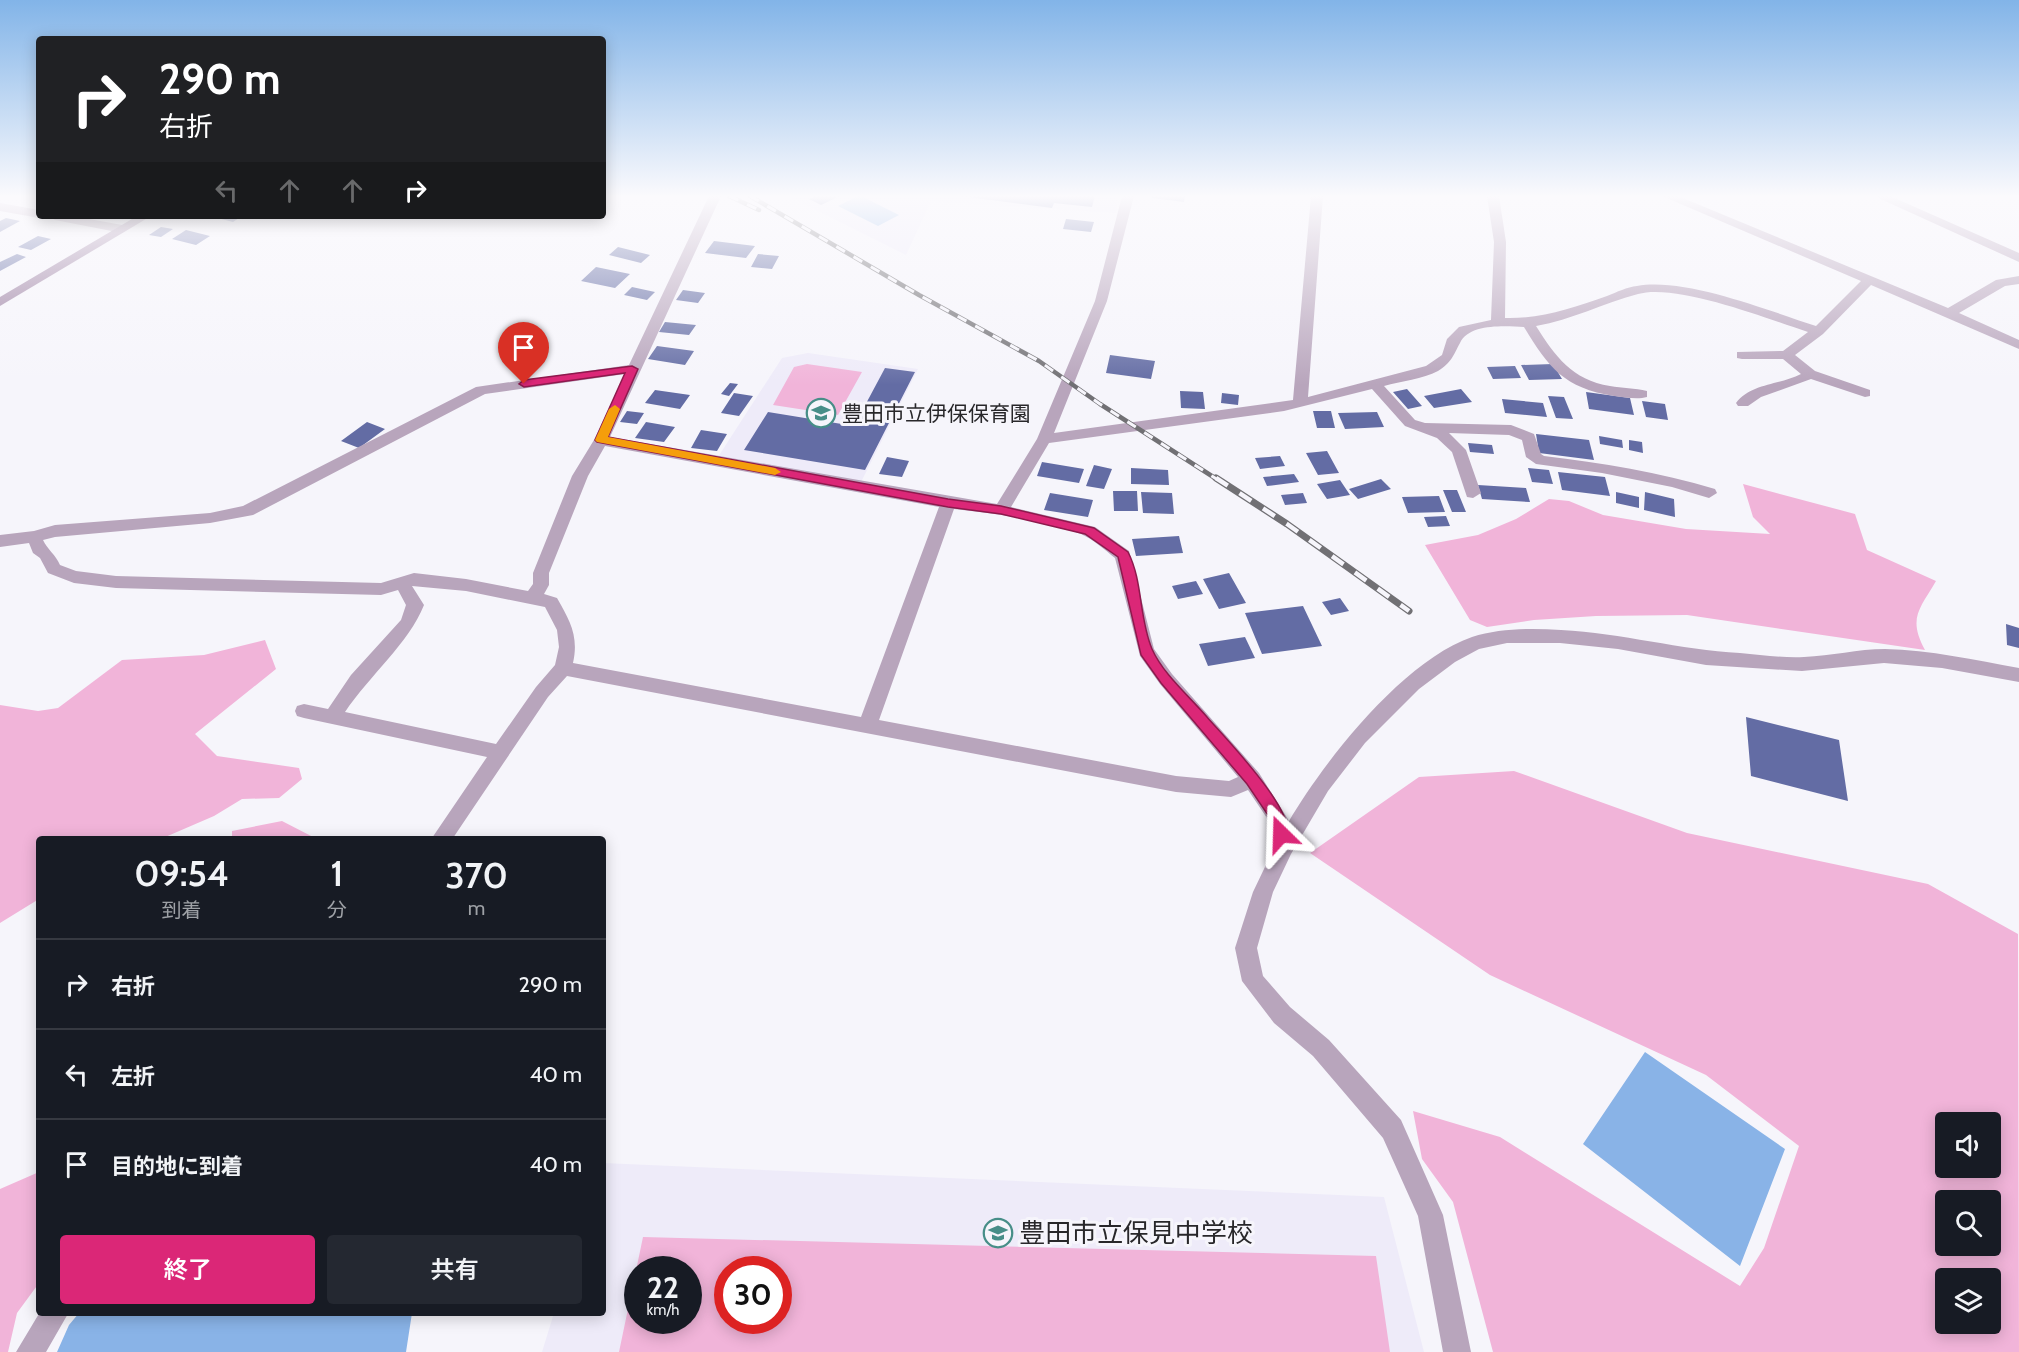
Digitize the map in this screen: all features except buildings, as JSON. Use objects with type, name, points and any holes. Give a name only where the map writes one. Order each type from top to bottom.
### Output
[{"type":"street","points":[[0,302],[72,259]]},
{"type":"street","points":[[533,597],[541,585],[541,573],[580,476],[601,440],[685,259]]},
{"type":"street","points":[[1001,510],[1044,439],[1101,301],[1112,259]]},
{"type":"street","points":[[1300,402],[1312,259]]},
{"type":"street","points":[[1498,322],[1500,259]]},
{"type":"street","points":[[1822,259],[1949,312],[2019,345]]},
{"type":"street","points":[[1742,355],[1786,355],[1818,331],[1870,279]]},
{"type":"street","points":[[1949,312],[2001,283],[2019,280]]},
{"type":"street","points":[[1044,439],[1277,408],[1376,384],[1431,369],[1448,357],[1454,339],[1464,330],[1498,322],[1528,323],[1576,312],[1628,291],[1653,288],[1722,300],[1818,331]]},
{"type":"street","points":[[1528,323],[1553,361],[1574,379],[1620,392],[1642,394]]},
{"type":"street","points":[[1786,355],[1810,374],[1865,393]]},
{"type":"street","points":[[0,541],[34,537],[55,531],[210,518],[247,511],[481,390],[632,369]]},
{"type":"street","points":[[1743,403],[1751,396],[1798,382],[1810,374]]},
{"type":"street","points":[[1376,384],[1410,423],[1442,435],[1459,450],[1473,493]]},
{"type":"street","points":[[1425,428],[1511,430],[1529,437],[1534,457],[1541,461],[1602,468],[1664,480],[1709,493]]},
{"type":"street","points":[[601,440],[948,503],[1001,510],[1089,531],[1123,555],[1146,651],[1166,679],[1252,779],[1279,819],[1284,848]]},
{"type":"street","points":[[868,724],[948,503]]},
{"type":"street","points":[[34,537],[39,549],[47,554],[54,569],[74,577],[116,582],[381,589],[414,579],[533,597],[551,602],[566,630],[568,647],[563,668],[542,693],[443,836]]},
{"type":"street","points":[[332,717],[357,680],[408,623],[415,604],[402,582]]},
{"type":"street","points":[[1457,1352],[1430,1215],[1392,1129],[1321,1048],[1282,1016],[1253,981],[1246,948],[1263,892],[1284,848],[1321,785],[1358,738],[1413,684],[1475,643],[1507,636],[1560,636],[1618,642],[1706,658],[1802,664],[1884,656],[1942,661],[2019,675]]},
{"type":"street","points":[[563,668],[1176,784],[1231,789],[1252,779]]},
{"type":"street","points":[[304,711],[502,753]]},
{"type":"street","points":[[30,1352],[53,1316]]},
{"type":"shaded area","name":"豊田市立伊保保育園","points":[[808,353],[918,369],[861,482],[718,457],[782,358]]},
{"type":"shaded area","points":[[807,364],[862,372],[838,415],[773,405],[794,367]]},
{"type":"shaded area","points":[[1743,484],[1855,514],[1867,550],[1936,581],[1918,614],[1917,630],[1925,650],[1687,615],[1596,616],[1534,620],[1487,627],[1470,620],[1425,545],[1478,535],[1516,519],[1549,499],[1569,501],[1603,515],[1686,529],[1770,534],[1753,517]]},
{"type":"shaded area","points":[[265,640],[276,669],[195,734],[217,756],[299,768],[302,779],[279,798],[242,799],[214,816],[168,836],[36,836],[36,901],[0,923],[0,705],[38,711],[58,708],[122,660],[204,655]]},
{"type":"shaded area","points":[[1514,771],[1687,833],[1928,884],[2018,934],[2019,1352],[1493,1352],[1453,1202],[1422,1159],[1413,1111],[1500,1137],[1740,1286],[1764,1248],[1799,1146],[1706,1075],[1490,975],[1310,853],[1419,777]]},
{"type":"shaded area","points":[[282,821],[311,836],[232,836],[232,831]]},
{"type":"shaded area","name":"豊田市立保見中学校","points":[[606,1163],[1384,1197],[1424,1352],[542,1352],[553,1316],[606,1316]]},
{"type":"shaded area","points":[[36,1173],[36,1287],[17,1313],[8,1352],[0,1352],[0,1189]]},
{"type":"shaded area","points":[[643,1237],[1376,1256],[1390,1352],[619,1352],[624,1328],[624,1334],[702,1334],[702,1256],[639,1256]]},
{"type":"water","points":[[1645,1052],[1785,1149],[1740,1266],[1583,1144]]},
{"type":"water","points":[[76,1316],[412,1316],[406,1352],[57,1352],[69,1325]]},
{"type":"railway","points":[[858,259],[1039,361],[1100,404],[1218,480]]},
{"type":"railway","points":[[1216,478],[1287,524],[1409,611]]},
{"type":"slow traffic","points":[[615,409],[601,440],[775,472]]},
{"type":"place","name":"豊田市立伊保保育園","points":[[821,413]]},
{"type":"place","name":"豊田市立保見中学校","points":[[998,1233]]},
{"type":"route","points":[[524,384],[632,369],[601,440],[948,503],[1001,510],[1089,531],[1123,555],[1146,651],[1166,679],[1252,779],[1279,819],[1281,834]]}]
